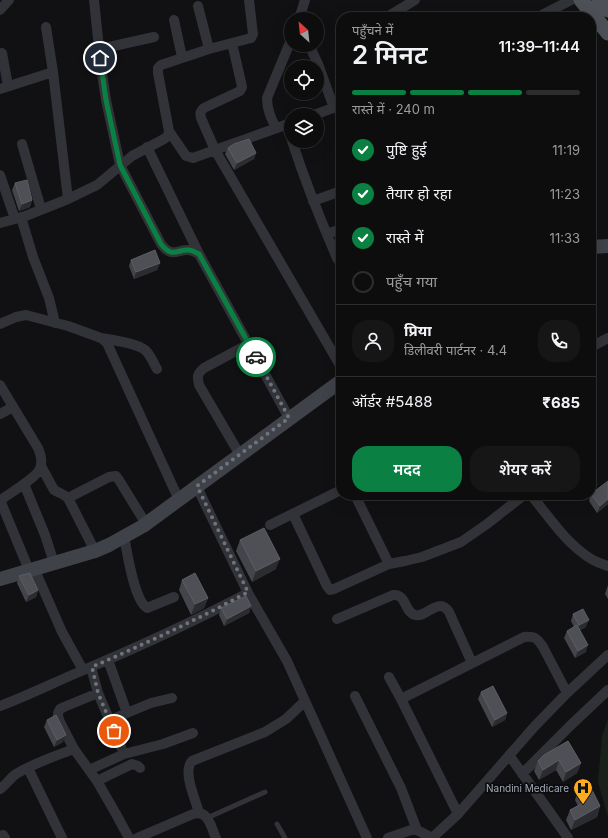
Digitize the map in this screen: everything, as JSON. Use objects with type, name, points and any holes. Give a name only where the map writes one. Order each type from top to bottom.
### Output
[{"type":"main road","points":[[581,0],[591,12]]},
{"type":"main road","points":[[599,0],[608,10]]},
{"type":"main road","points":[[596,18],[608,33]]},
{"type":"street","points":[[0,10],[9,0]]},
{"type":"street","points":[[94,0],[106,100],[120,165],[161,244],[166,250],[173,253],[184,250],[192,250],[199,254]]},
{"type":"street","points":[[249,0],[253,34],[252,38],[210,49],[161,65],[158,68],[169,131],[186,156],[193,158],[284,126]]},
{"type":"street","points":[[302,12],[305,0]]},
{"type":"street","points":[[395,12],[415,0]]},
{"type":"street","points":[[548,12],[571,0]]},
{"type":"street","points":[[198,6],[210,49]]},
{"type":"street","points":[[174,20],[182,58]]},
{"type":"street","points":[[46,27],[53,72],[68,199]]},
{"type":"street","points":[[100,49],[154,37]]},
{"type":"street","points":[[232,43],[242,87],[240,91],[201,110],[201,118],[215,150],[336,358]]},
{"type":"street","points":[[2,52],[4,87],[53,72]]},
{"type":"street","points":[[276,128],[269,115],[267,98],[286,52]]},
{"type":"street","points":[[312,52],[336,105]]},
{"type":"street","points":[[324,112],[336,107]]},
{"type":"street","points":[[0,223],[41,210],[97,185],[132,156],[168,136],[169,131]]},
{"type":"street","points":[[22,144],[41,210]]},
{"type":"street","points":[[147,147],[199,254],[289,418]]},
{"type":"street","points":[[294,148],[302,174],[336,256]]},
{"type":"street","points":[[0,175],[49,298],[56,323]]},
{"type":"street","points":[[313,200],[336,193]]},
{"type":"street","points":[[326,234],[336,231]]},
{"type":"street","points":[[596,247],[608,246]]},
{"type":"street","points":[[0,324],[26,314],[101,338],[138,346],[150,355],[157,369]]},
{"type":"street","points":[[101,338],[107,344],[112,353],[179,500]]},
{"type":"street","points":[[596,344],[608,338]]},
{"type":"street","points":[[240,455],[199,385],[197,378],[198,374],[204,368],[249,344]]},
{"type":"street","points":[[0,385],[38,448],[42,462],[40,470],[35,476],[0,500],[31,569],[62,632],[87,669],[124,754]]},
{"type":"street","points":[[0,578],[95,551],[109,545],[146,524],[336,385]]},
{"type":"street","points":[[0,414],[14,407]]},
{"type":"street","points":[[41,466],[54,490],[68,498],[95,551]]},
{"type":"street","points":[[68,498],[109,477],[116,476],[146,524]]},
{"type":"street","points":[[24,484],[45,535],[54,563]]},
{"type":"street","points":[[197,486],[248,592],[287,661],[367,838]]},
{"type":"street","points":[[270,525],[336,492]]},
{"type":"street","points":[[357,500],[389,564]]},
{"type":"street","points":[[293,514],[330,590],[389,564],[422,557],[461,542],[518,500]]},
{"type":"street","points":[[535,500],[564,536],[577,549],[594,561],[608,566]]},
{"type":"street","points":[[124,536],[129,564],[140,599],[144,605],[147,608],[174,597]]},
{"type":"street","points":[[0,706],[154,640],[204,616],[248,592]]},
{"type":"street","points":[[338,619],[393,595],[400,596],[409,611],[416,616],[438,606],[442,606],[445,607],[448,612],[472,663]]},
{"type":"street","points":[[401,699],[524,637],[532,636],[538,640],[543,647],[567,693]]},
{"type":"street","points":[[388,838],[411,830],[418,830],[432,838],[458,814],[534,727],[567,693],[608,655]]},
{"type":"street","points":[[108,660],[127,713]]},
{"type":"street","points":[[389,677],[458,814]]},
{"type":"street","points":[[522,774],[608,690]]},
{"type":"street","points":[[98,693],[60,709],[58,716],[74,748],[98,781],[129,838]]},
{"type":"street","points":[[355,696],[401,788],[418,830]]},
{"type":"street","points":[[110,720],[151,703],[172,698]]},
{"type":"street","points":[[216,838],[203,816],[188,778],[190,764],[195,759],[265,732],[286,719],[306,701]]},
{"type":"street","points":[[89,770],[124,754],[163,744],[193,733]]},
{"type":"street","points":[[0,789],[15,775],[74,748]]},
{"type":"street","points":[[509,755],[568,838]]},
{"type":"street","points":[[98,781],[132,764],[140,768]]},
{"type":"street","points":[[28,768],[62,838]]},
{"type":"street","points":[[137,838],[192,814],[203,816]]},
{"type":"lane","points":[[203,816],[265,792]]},
{"type":"lane","points":[[277,824],[285,838]]},
{"type":"shaded area","points":[[608,719],[608,817],[598,782],[602,736]]},
{"type":"building","points":[[249,139],[256,153],[237,163],[228,148],[234,144]]},
{"type":"building","points":[[27,180],[32,200],[22,204],[15,183]]},
{"type":"building","points":[[155,250],[160,263],[136,272],[131,260]]},
{"type":"building","points":[[608,481],[608,499],[600,506],[596,500],[596,490]]},
{"type":"building","points":[[264,528],[280,559],[256,571],[240,540]]},
{"type":"building","points":[[30,573],[38,590],[29,595],[19,576]]},
{"type":"building","points":[[195,573],[208,598],[195,604],[182,580]]},
{"type":"building","points":[[246,596],[251,606],[227,619],[221,608]]},
{"type":"building","points":[[583,609],[589,620],[579,625],[573,614]]},
{"type":"building","points":[[577,625],[588,645],[578,651],[567,631]]},
{"type":"building","points":[[493,686],[507,713],[495,720],[481,692]]},
{"type":"building","points":[[56,715],[66,735],[57,740],[47,720]]},
{"type":"building","points":[[568,741],[581,763],[566,772],[559,760],[543,770],[538,761],[544,755]]},
{"type":"building","points":[[589,784],[600,806],[575,820],[570,810],[585,802],[578,790]]},
{"type":"way so far","points":[[114,731],[95,686],[92,667],[154,640],[248,592],[197,486],[289,418],[256,357]]},
{"type":"place","name":"Nandini Medicare","points":[[583,805]]},
{"type":"route","points":[[100,58],[106,100],[120,165],[161,244],[166,250],[173,253],[184,250],[192,250],[199,254],[256,357]]}]
